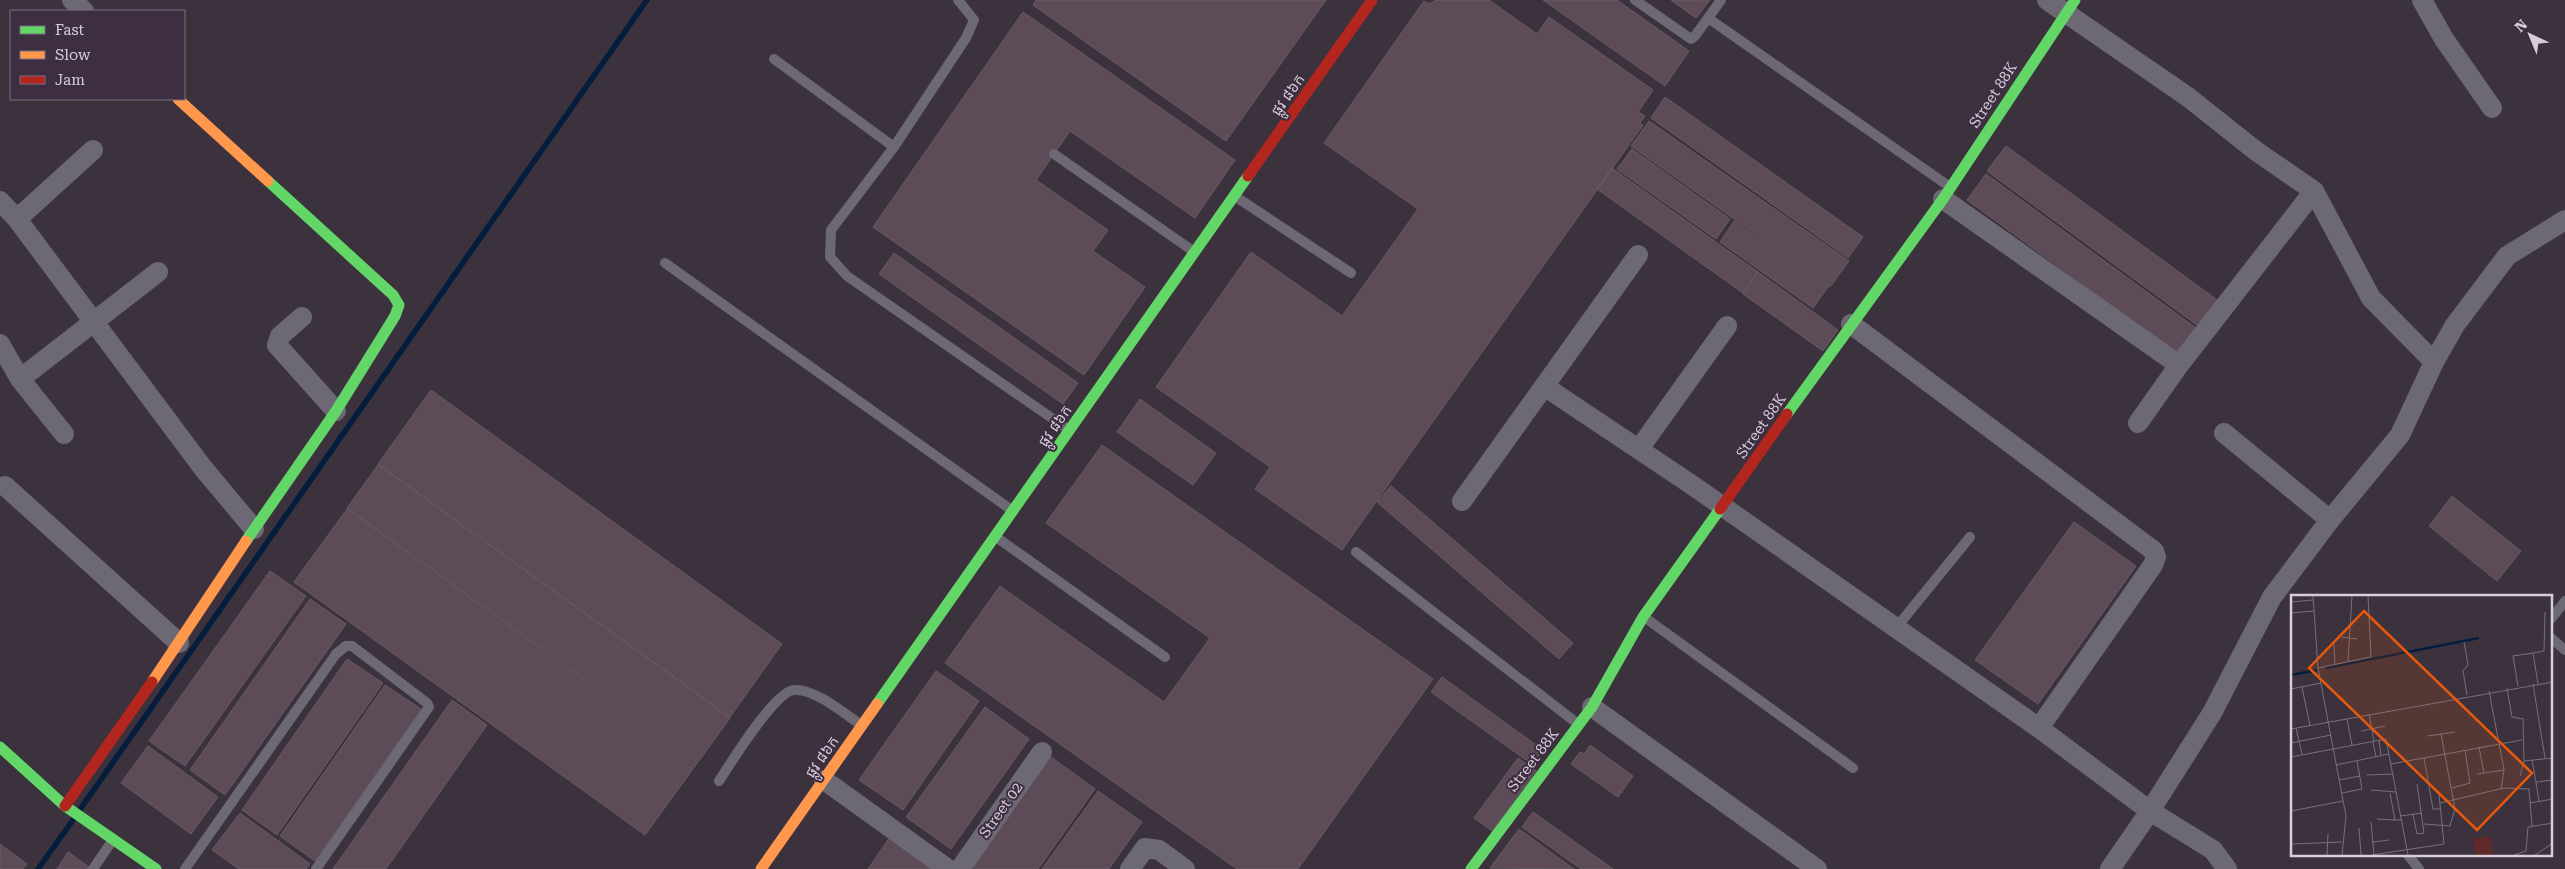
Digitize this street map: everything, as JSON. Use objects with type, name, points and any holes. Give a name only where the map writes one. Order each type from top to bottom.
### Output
[{"type":"street","points":[[72,0],[83,10]]},
{"type":"street","name":"ផ្លូវ ៨៦ក","points":[[761,869],[1196,253],[1372,0]]},
{"type":"street","points":[[2047,0],[2070,7],[2256,151],[2314,191],[2370,298],[2434,362]]},
{"type":"street","points":[[2422,0],[2444,39],[2492,108]]},
{"type":"street","name":"Street 88K","points":[[1471,869],[1592,707],[1643,617],[1851,324],[1947,193],[2070,7]]},
{"type":"street","points":[[68,807],[254,529],[336,411],[395,316],[399,305],[393,295],[179,100]]},
{"type":"street","points":[[17,219],[93,150]]},
{"type":"street","points":[[2138,423],[2179,365],[2314,191]]},
{"type":"street","points":[[1947,193],[2179,365]]},
{"type":"street","points":[[0,201],[17,219],[203,468],[254,529]]},
{"type":"street","points":[[2110,869],[2150,811],[2212,713],[2272,597],[2330,520],[2400,435],[2434,362],[2455,325],[2507,256],[2565,220]]},
{"type":"street","points":[[1462,500],[1638,255]]},
{"type":"street","points":[[20,379],[158,272]]},
{"type":"street","points":[[302,317],[280,336],[277,345],[336,411]]},
{"type":"street","points":[[1851,324],[2154,551],[2156,557],[2154,565],[2039,728]]},
{"type":"street","points":[[1639,450],[1727,326]]},
{"type":"street","points":[[0,344],[20,379],[64,434]]},
{"type":"street","points":[[1544,386],[1722,507],[2039,728],[2150,811],[2212,850],[2227,869]]},
{"type":"street","points":[[2224,433],[2330,520]]},
{"type":"street","points":[[5,486],[179,643]]},
{"type":"street","points":[[1592,707],[1817,869]]},
{"type":"street","points":[[0,747],[68,807],[156,869]]},
{"type":"street","name":"Street 02","points":[[960,869],[1042,752]]},
{"type":"street","points":[[824,780],[948,869]]},
{"type":"street","points":[[1130,869],[1145,848],[1159,850],[1186,869]]},
{"type":"lane","points":[[958,0],[974,20],[966,38],[894,147],[830,230],[830,257],[847,276],[1070,431]]},
{"type":"lane","points":[[1635,0],[1691,39],[1720,0]]},
{"type":"lane","points":[[1708,18],[1947,193]]},
{"type":"lane","points":[[774,60],[894,147]]},
{"type":"lane","points":[[1054,154],[1196,253]]},
{"type":"lane","points":[[1235,197],[1351,273]]},
{"type":"lane","points":[[665,263],[1013,511]]},
{"type":"lane","points":[[996,536],[1165,657]]},
{"type":"lane","points":[[1896,628],[1970,537]]},
{"type":"lane","points":[[1356,552],[1579,724]]},
{"type":"lane","points":[[2552,618],[2565,601]]},
{"type":"lane","points":[[1643,617],[1853,768]]},
{"type":"lane","points":[[2552,639],[2565,650]]},
{"type":"lane","points":[[185,869],[336,654],[346,646],[352,646],[427,703],[429,707],[316,869]]},
{"type":"lane","points":[[719,781],[769,710],[784,693],[794,690],[817,696],[862,726]]},
{"type":"lane","points":[[93,869],[113,839]]},
{"type":"lane","points":[[2409,856],[2419,869]]},
{"type":"building","points":[[1036,0],[1326,0],[1226,141],[1033,5]]},
{"type":"building","points":[[1436,0],[1489,0],[1537,34],[1549,17],[1653,90],[1638,112],[1645,116],[1640,123],[1643,125],[1342,550],[1255,489],[1270,467],[1156,387],[1251,252],[1342,316],[1418,209],[1324,143],[1424,1],[1429,4]]},
{"type":"building","points":[[1543,0],[1617,0],[1689,51],[1665,86]]},
{"type":"building","points":[[1671,0],[1710,0],[1696,18]]},
{"type":"building","points":[[1023,12],[1235,160],[1195,218],[1070,131],[1036,180],[1108,230],[1093,251],[1145,287],[1084,375],[873,227]]},
{"type":"building","points":[[1665,97],[1863,237],[1848,258],[1651,118]]},
{"type":"building","points":[[1649,121],[1849,261],[1830,287],[1631,146]]},
{"type":"building","points":[[2006,146],[2220,302],[2201,328],[1987,171]]},
{"type":"building","points":[[1632,149],[1730,219],[1716,239],[1617,169]]},
{"type":"building","points":[[1612,168],[1758,272],[1743,293],[1597,189]]},
{"type":"building","points":[[1986,174],[2200,331],[2181,356],[1967,200]]},
{"type":"building","points":[[1734,221],[1828,287],[1813,308],[1720,242]]},
{"type":"building","points":[[894,253],[1078,383],[1063,404],[879,274]]},
{"type":"building","points":[[1758,272],[1838,330],[1823,351],[1743,294]]},
{"type":"building","points":[[431,390],[782,644],[730,717],[378,464]]},
{"type":"building","points":[[1140,399],[1216,453],[1193,485],[1117,432]]},
{"type":"building","points":[[1102,445],[1433,679],[1298,869],[1237,869],[945,663],[1000,586],[1164,702],[1210,638],[1046,523]]},
{"type":"building","points":[[378,465],[730,718],[699,761],[347,508]]},
{"type":"building","points":[[1391,486],[1573,643],[1559,659],[1377,502]]},
{"type":"building","points":[[2452,496],[2521,551],[2497,581],[2429,526]]},
{"type":"building","points":[[347,509],[698,762],[645,835],[294,582]]},
{"type":"building","points":[[2074,522],[2136,566],[2038,704],[1975,660]]},
{"type":"building","points":[[270,571],[306,596],[185,766],[149,741]]},
{"type":"building","points":[[310,599],[346,624],[225,795],[190,770]]},
{"type":"building","points":[[347,659],[383,683],[277,835],[242,810]]},
{"type":"building","points":[[936,671],[979,701],[903,810],[859,780]]},
{"type":"building","points":[[1442,677],[1543,750],[1533,765],[1431,692]]},
{"type":"building","points":[[385,685],[421,709],[315,861],[280,836]]},
{"type":"building","points":[[452,700],[487,725],[386,869],[333,869]]},
{"type":"building","points":[[985,707],[1029,739],[951,849],[906,817]]},
{"type":"building","points":[[1590,745],[1633,776],[1618,797],[1571,764],[1580,752],[1584,754]]},
{"type":"building","points":[[148,746],[218,797],[191,834],[121,783]]},
{"type":"building","points":[[1051,757],[1095,789],[1038,869],[975,869],[972,867]]},
{"type":"building","points":[[1518,758],[1536,771],[1492,831],[1474,818]]},
{"type":"building","points":[[1098,791],[1142,822],[1109,869],[1042,869]]},
{"type":"building","points":[[1533,812],[1613,869],[1581,869],[1522,827]]},
{"type":"building","points":[[240,813],[310,864],[306,869],[239,869],[212,850]]},
{"type":"building","points":[[1519,829],[1574,869],[1490,868]]},
{"type":"building","points":[[892,834],[935,869],[868,869]]},
{"type":"building","points":[[0,844],[27,864],[23,869],[0,869]]},
{"type":"building","points":[[68,852],[89,867],[87,869],[57,869]]},
{"type":"waterway","points":[[81,808],[647,0]]},
{"type":"waterway","points":[[38,869],[73,820]]},
{"type":"traffic: fast","points":[[1787,414],[1943,199],[2075,0]]},
{"type":"traffic: fast","points":[[877,704],[1248,176]]},
{"type":"traffic: fast","points":[[246,541],[336,411],[395,316],[399,305],[393,295],[268,181]]},
{"type":"traffic: fast","points":[[1471,869],[1592,707],[1643,617],[1720,509]]},
{"type":"traffic: fast","points":[[0,747],[65,806],[156,869]]},
{"type":"traffic: slow","points":[[179,100],[268,181]]},
{"type":"traffic: slow","points":[[152,682],[246,541]]},
{"type":"traffic: slow","points":[[761,869],[877,704]]},
{"type":"traffic: jam","points":[[1248,176],[1372,0]]},
{"type":"traffic: jam","points":[[1720,509],[1787,414]]},
{"type":"traffic: jam","points":[[65,806],[152,682]]}]
